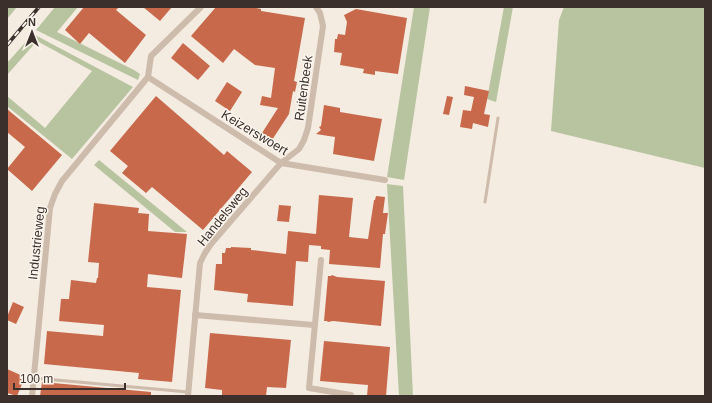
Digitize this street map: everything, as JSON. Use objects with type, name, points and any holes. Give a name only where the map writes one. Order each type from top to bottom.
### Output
[{"type":"street","points":[[148,77],[151,56],[200,7]]},
{"type":"street","name":"Ruitenbeek","points":[[281,163],[299,149],[308,128],[323,26],[320,13],[316,7]]},
{"type":"street","name":"Keizerswoert","points":[[148,77],[281,163],[386,180]]},
{"type":"street","name":"Industrieweg","points":[[32,396],[50,208],[55,194],[62,181],[148,77]]},
{"type":"street","name":"Handelsweg","points":[[188,394],[200,263],[205,253],[281,163]]},
{"type":"street","points":[[321,260],[308,388],[351,394]]},
{"type":"street","points":[[195,315],[314,325]]},
{"type":"lane","points":[[484,202],[498,118]]},
{"type":"lane","points":[[34,378],[188,394]]},
{"type":"green space","points":[[7,7],[17,7],[7,19]]},
{"type":"green space","points":[[55,7],[78,7],[57,32],[134,70],[140,74],[138,80],[36,30]]},
{"type":"green space","points":[[414,7],[430,7],[404,180],[387,177]]},
{"type":"green space","points":[[504,7],[513,7],[496,102],[487,99]]},
{"type":"green space","points":[[564,7],[705,7],[705,168],[551,131],[559,20]]},
{"type":"green space","points":[[32,35],[35,35],[133,87],[72,159],[7,106],[7,96],[45,128],[92,71],[37,41],[7,75],[7,63]]},
{"type":"green space","points":[[99,160],[187,232],[175,232],[94,165]]},
{"type":"green space","points":[[387,184],[403,186],[413,396],[399,396]]},
{"type":"building","points":[[84,7],[119,7],[116,10],[146,35],[125,63],[89,33],[80,44],[65,30]]},
{"type":"building","points":[[143,7],[172,7],[160,21]]},
{"type":"building","points":[[216,7],[252,7],[261,9],[261,11],[305,18],[294,81],[297,82],[295,92],[293,91],[289,114],[272,140],[262,133],[278,108],[260,105],[262,96],[271,98],[275,68],[255,65],[234,49],[223,63],[191,36]]},
{"type":"building","points":[[356,9],[407,18],[398,74],[375,71],[375,75],[363,73],[364,69],[340,65],[342,53],[334,52],[335,39],[337,39],[338,34],[345,35],[347,22],[344,15]]},
{"type":"building","points":[[183,43],[210,66],[198,80],[171,58]]},
{"type":"building","points":[[227,82],[242,92],[230,111],[215,101]]},
{"type":"building","points":[[465,86],[489,91],[484,114],[490,115],[488,127],[473,123],[472,129],[460,127],[463,110],[471,111],[474,97],[464,95]]},
{"type":"building","points":[[156,96],[224,155],[227,151],[252,172],[203,230],[152,187],[146,193],[122,173],[128,166],[110,151]]},
{"type":"building","points":[[447,96],[453,97],[449,115],[443,114]]},
{"type":"building","points":[[324,105],[340,108],[340,112],[382,119],[374,161],[333,154],[335,137],[316,134],[321,130],[319,127],[321,126]]},
{"type":"building","points":[[7,109],[62,155],[32,191],[7,169],[25,147],[7,132]]},
{"type":"building","points":[[319,195],[353,198],[349,237],[368,239],[374,200],[376,196],[385,197],[383,213],[388,213],[385,234],[383,234],[380,268],[329,264],[330,250],[321,249],[321,246],[309,245],[308,262],[296,261],[293,306],[247,302],[248,294],[214,290],[216,264],[222,264],[222,253],[225,253],[226,248],[251,248],[251,250],[286,254],[288,231],[316,234]]},
{"type":"building","points":[[94,203],[139,208],[138,213],[149,214],[148,231],[187,234],[182,278],[148,274],[147,287],[181,290],[172,382],[138,379],[139,373],[44,364],[47,331],[103,336],[104,325],[59,321],[61,299],[69,299],[71,280],[96,283],[98,278],[99,263],[88,262]]},
{"type":"building","points":[[279,205],[291,206],[289,222],[277,221]]},
{"type":"building","points":[[332,275],[337,277],[385,281],[381,326],[324,321],[328,276]]},
{"type":"building","points":[[13,302],[24,307],[16,324],[7,320]]},
{"type":"building","points":[[210,333],[291,340],[286,388],[267,387],[266,396],[229,396],[222,395],[222,390],[205,388]]},
{"type":"building","points":[[324,341],[390,347],[386,396],[367,396],[368,385],[320,381]]},
{"type":"building","points":[[7,369],[25,377],[17,396],[7,393]]},
{"type":"building","points":[[42,382],[151,392],[151,396],[40,396]]},
{"type":"railway","points":[[7,45],[39,7]]}]
